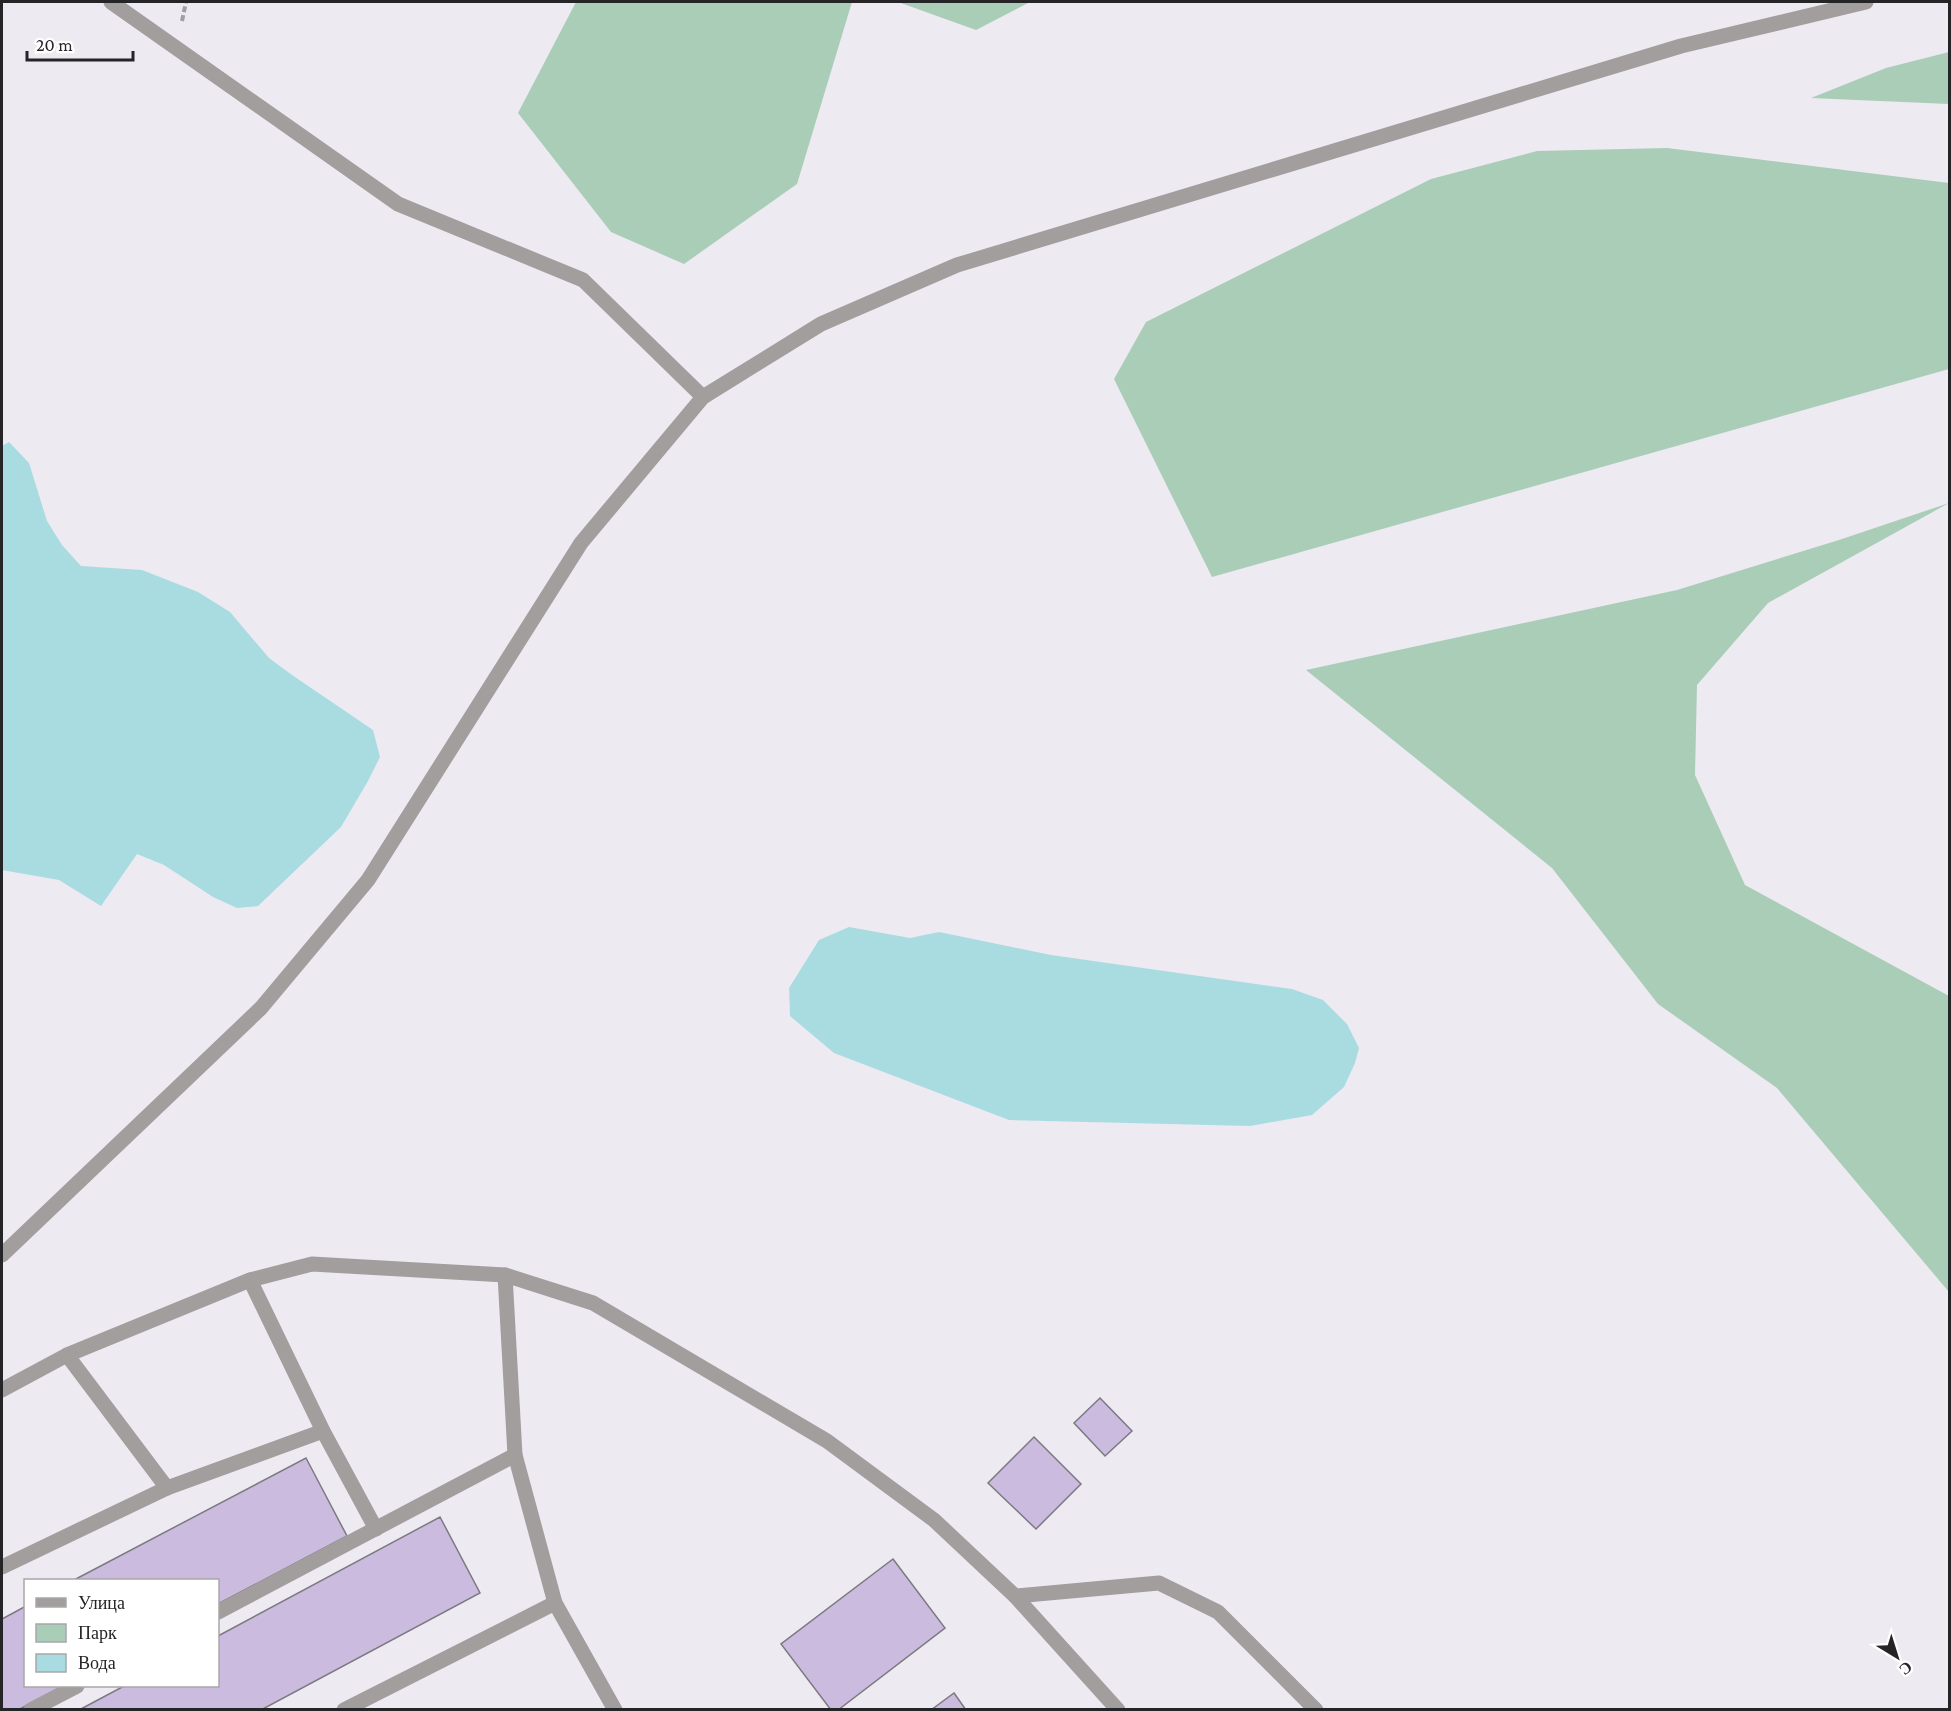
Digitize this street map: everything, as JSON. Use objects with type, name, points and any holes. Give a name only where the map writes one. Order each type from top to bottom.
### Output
[{"type":"street","points":[[111,2],[398,204],[583,279],[704,397]]},
{"type":"street","points":[[2,1256],[261,1008],[360,889],[581,543],[704,397],[821,324],[957,265],[1681,46],[1866,2]]},
{"type":"street","points":[[2,1390],[67,1355],[250,1280],[312,1264],[505,1275],[593,1304],[827,1441],[934,1520],[1015,1596],[1118,1710]]},
{"type":"street","points":[[505,1275],[515,1455],[555,1603],[615,1710]]},
{"type":"street","points":[[250,1280],[323,1431],[376,1528]]},
{"type":"street","points":[[67,1355],[167,1488]]},
{"type":"street","points":[[2,1567],[167,1488],[323,1431]]},
{"type":"street","points":[[219,1611],[515,1455]]},
{"type":"street","points":[[1015,1596],[1159,1583],[1218,1612],[1316,1710]]},
{"type":"street","points":[[344,1710],[555,1603]]},
{"type":"street","points":[[31,1710],[75,1687]]},
{"type":"green space","points":[[576,2],[852,2],[797,184],[684,264],[611,232],[518,113]]},
{"type":"green space","points":[[898,2],[1030,2],[976,30]]},
{"type":"green space","points":[[1949,52],[1949,104],[1811,98],[1886,68]]},
{"type":"green space","points":[[1667,148],[1949,183],[1949,369],[1212,577],[1114,379],[1146,322],[1431,179],[1537,151]]},
{"type":"green space","points":[[1949,503],[1768,603],[1697,685],[1695,775],[1745,885],[1949,996],[1949,1292],[1777,1088],[1658,1004],[1552,868],[1306,670],[1677,590]]},
{"type":"water","points":[[9,442],[29,463],[47,521],[62,545],[81,566],[142,570],[198,592],[230,612],[269,658],[373,730],[380,757],[341,827],[258,906],[237,908],[213,897],[164,865],[137,854],[101,906],[59,880],[2,870],[2,446]]},
{"type":"water","points":[[849,927],[910,938],[939,932],[1051,955],[1292,989],[1323,1000],[1347,1024],[1359,1048],[1344,1087],[1312,1115],[1250,1126],[1009,1120],[834,1053],[790,1016],[789,988],[819,940]]},
{"type":"building","points":[[1100,1398],[1132,1431],[1105,1456],[1074,1423]]},
{"type":"building","points":[[1034,1437],[1081,1484],[1036,1529],[988,1483]]},
{"type":"building","points":[[306,1458],[347,1536],[219,1603],[219,1579],[76,1579]]},
{"type":"building","points":[[440,1517],[480,1593],[261,1710],[79,1710],[122,1687],[219,1687],[219,1635]]},
{"type":"building","points":[[893,1559],[945,1628],[838,1710],[831,1710],[781,1644]]},
{"type":"building","points":[[24,1607],[24,1687],[62,1687],[18,1710],[2,1710],[2,1619]]},
{"type":"building","points":[[954,1693],[966,1710],[931,1710]]}]
